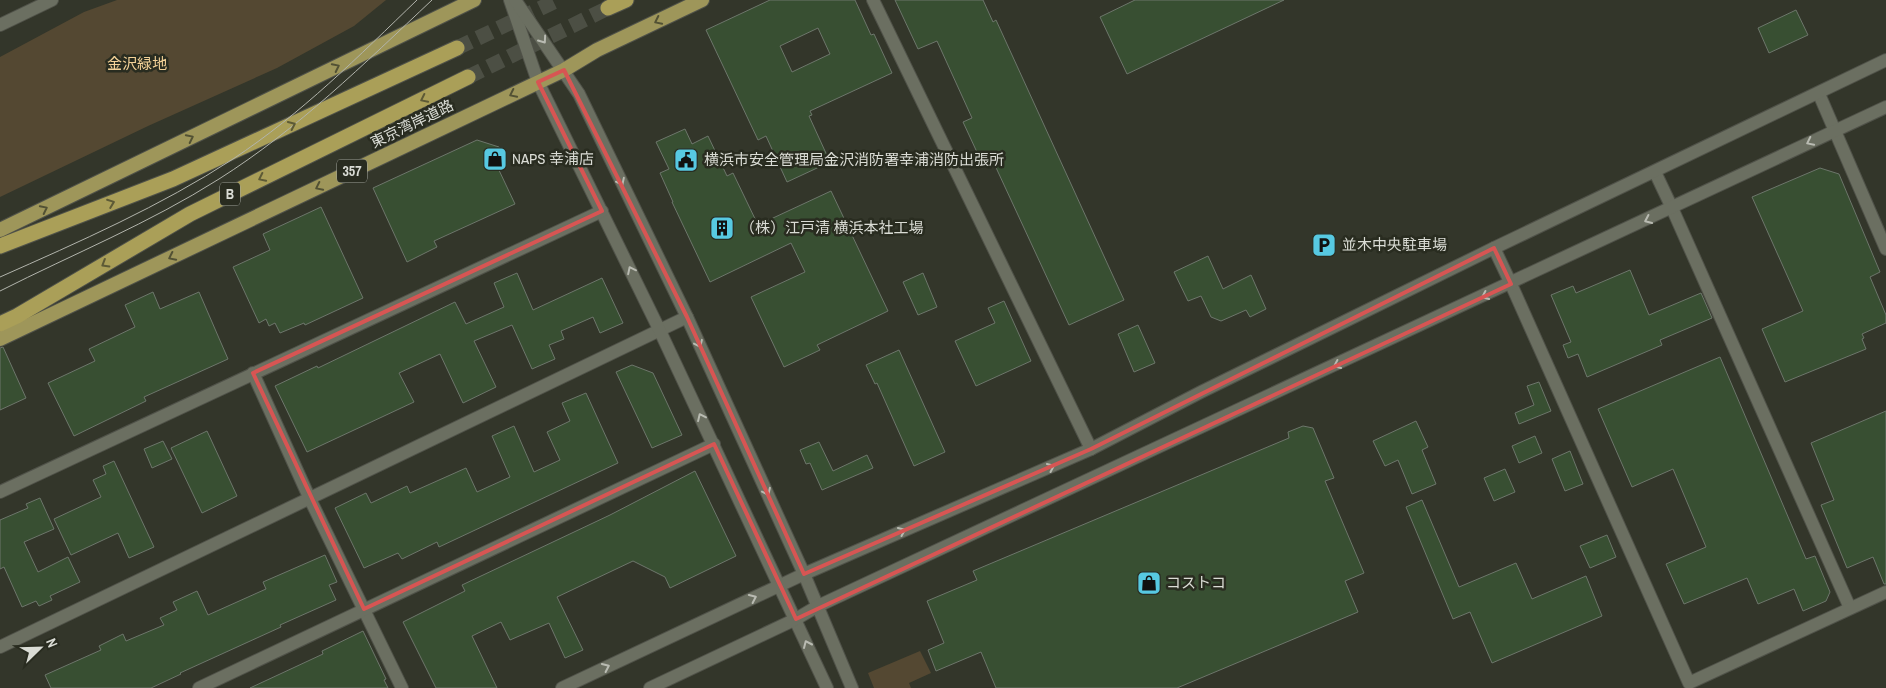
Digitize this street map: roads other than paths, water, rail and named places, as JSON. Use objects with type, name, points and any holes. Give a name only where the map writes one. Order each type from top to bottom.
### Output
[{"type":"highway","points":[[0,230],[474,0]]},
{"type":"highway","points":[[608,8],[626,0]]},
{"type":"highway","name":"東京湾岸道路","points":[[0,339],[564,70],[597,50],[702,0]]},
{"type":"highway","name":"B","points":[[0,246],[173,180],[457,48]]},
{"type":"highway","name":"B","points":[[0,324],[17,316],[190,214],[468,77]]},
{"type":"street","points":[[0,26],[52,0]]},
{"type":"street","points":[[510,0],[538,82],[660,330],[796,619],[826,688]]},
{"type":"street","points":[[515,0],[579,94],[687,317],[804,574],[852,688]]},
{"type":"street","points":[[873,0],[1091,449]]},
{"type":"street","points":[[562,688],[804,574],[1091,449],[1494,248],[1819,94],[1886,60]]},
{"type":"street","points":[[1819,94],[1886,249]]},
{"type":"street","points":[[650,688],[796,619],[818,606],[1511,284],[1886,107]]},
{"type":"street","points":[[1655,172],[1850,608]]},
{"type":"street","points":[[0,492],[602,211]]},
{"type":"street","points":[[1494,248],[1688,683],[1886,592]]},
{"type":"street","points":[[0,647],[687,317]]},
{"type":"street","points":[[253,373],[309,497],[402,688]]},
{"type":"street","points":[[199,688],[714,444]]},
{"type":"tunnel","points":[[457,48],[558,0]]},
{"type":"tunnel","points":[[468,77],[608,8]]},
{"type":"tram line","points":[[0,277],[148,208],[233,159],[306,104],[417,0]]},
{"type":"tram line","points":[[0,291],[166,210],[248,160],[330,95],[432,0]]},
{"type":"place","name":"NAPS 幸浦店","points":[[495,159]]},
{"type":"place","name":"横浜市安全管理局金沢消防署幸浦消防出張所","points":[[686,160]]},
{"type":"place","name":"（株）江戸清 横浜本社工場","points":[[722,228]]},
{"type":"place","name":"並木中央駐車場","points":[[1324,245]]},
{"type":"place","name":"コストコ","points":[[1149,583]]},
{"type":"park label","name":"金沢緑地","points":[[137,64]]}]
